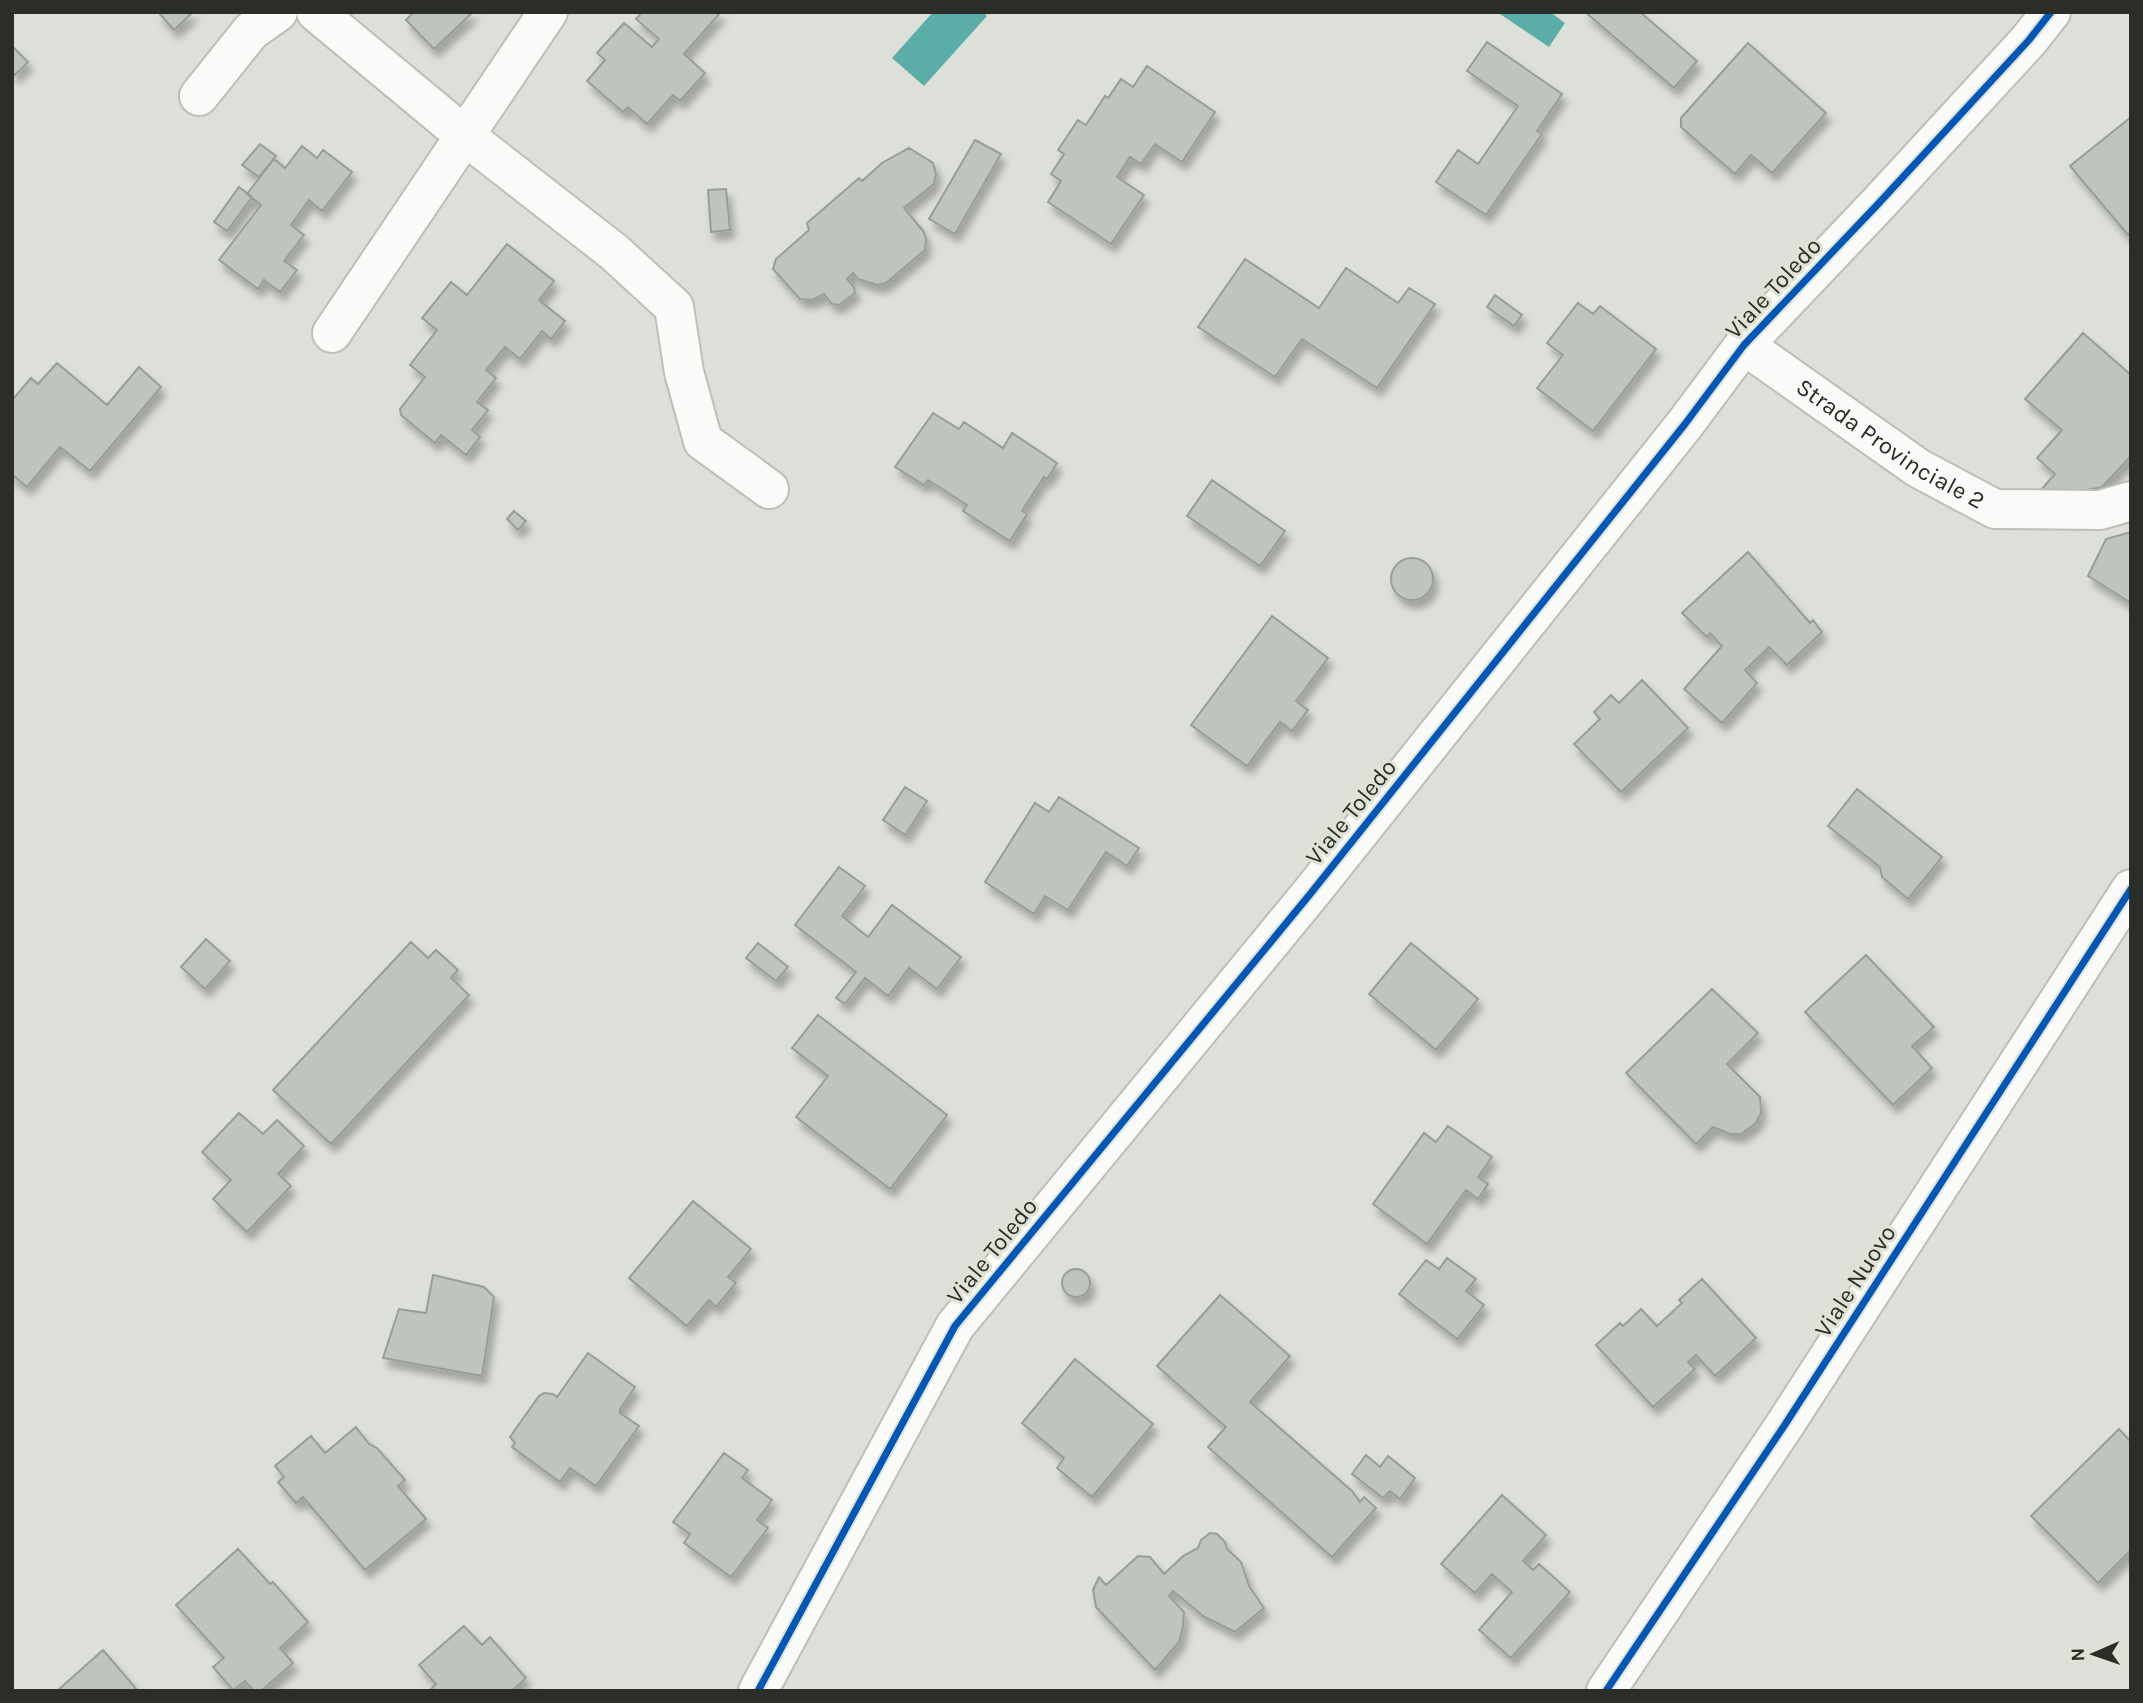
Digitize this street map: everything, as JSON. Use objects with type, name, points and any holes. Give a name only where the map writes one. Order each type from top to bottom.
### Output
[{"type":"street","points":[[199,96],[251,31],[278,12]]},
{"type":"street","points":[[316,12],[464,135],[614,252],[674,307],[684,372],[704,440],[769,489]]},
{"type":"street","points":[[332,333],[548,12]]},
{"type":"street","name":"Viale Toledo","points":[[758,1691],[955,1326],[1328,871],[1685,424],[1744,345],[1879,203],[2029,40],[2051,12]]},
{"type":"street","name":"Strada Provinciale 2","points":[[1744,345],[1918,468],[1994,509],[2100,510],[2131,502]]},
{"type":"street","name":"Viale Nuovo","points":[[1606,1691],[1794,1412],[2131,889]]},
{"type":"water","points":[[933,12],[983,12],[987,16],[924,86],[892,58]]},
{"type":"water","points":[[1550,12],[1565,23],[1549,47],[1500,14]]},
{"type":"building","points":[[158,12],[193,12],[174,30]]},
{"type":"building","points":[[414,12],[473,12],[434,49],[406,20]]},
{"type":"building","points":[[642,12],[721,12],[684,54],[705,73],[680,101],[673,95],[647,124],[628,107],[623,112],[587,81],[605,60],[597,53],[624,23],[652,47],[659,39],[636,19]]},
{"type":"building","points":[[1585,12],[1640,12],[1697,61],[1674,88]]},
{"type":"building","points":[[1487,42],[1562,94],[1537,131],[1542,134],[1486,215],[1436,182],[1458,150],[1478,164],[1518,106],[1467,71]]},
{"type":"building","points":[[1748,43],[1826,113],[1772,173],[1751,155],[1735,174],[1681,127],[1681,118]]},
{"type":"building","points":[[12,46],[28,62],[15,75],[12,72]]},
{"type":"building","points":[[1147,66],[1215,112],[1182,162],[1155,144],[1141,164],[1130,157],[1117,177],[1144,195],[1111,244],[1048,202],[1061,181],[1051,174],[1064,154],[1058,150],[1078,120],[1086,125],[1105,96],[1108,98],[1121,79],[1133,87]]},
{"type":"building","points":[[2131,117],[2131,232],[2128,235],[2070,166]]},
{"type":"building","points":[[975,140],[1001,154],[955,234],[929,219]]},
{"type":"building","points":[[260,144],[276,156],[259,177],[242,165]]},
{"type":"building","points":[[302,146],[317,158],[323,150],[352,172],[322,211],[309,200],[291,225],[304,235],[284,261],[297,270],[280,292],[264,280],[258,289],[219,260],[261,205],[247,194],[274,159],[285,168]]},
{"type":"building","points":[[909,148],[933,163],[936,174],[934,184],[904,208],[924,232],[925,250],[886,283],[877,285],[858,279],[853,273],[847,279],[854,287],[855,293],[839,305],[832,304],[824,294],[812,300],[800,299],[773,269],[776,259],[809,230],[807,223],[859,178],[862,181],[882,163]]},
{"type":"building","points":[[239,187],[252,197],[227,231],[214,222]]},
{"type":"building","points":[[726,189],[730,230],[711,232],[708,190]]},
{"type":"building","points":[[507,244],[554,281],[539,300],[565,321],[551,339],[542,331],[520,359],[505,347],[486,370],[496,378],[477,402],[488,410],[472,430],[480,437],[466,455],[441,435],[435,443],[401,415],[400,409],[425,377],[410,365],[437,330],[422,318],[451,282],[467,295]]},
{"type":"building","points":[[1245,259],[1319,308],[1346,268],[1398,303],[1409,288],[1435,304],[1377,388],[1302,339],[1275,377],[1198,327]]},
{"type":"building","points":[[1495,295],[1522,315],[1514,326],[1487,307]]},
{"type":"building","points":[[1578,303],[1593,314],[1600,306],[1656,349],[1593,431],[1537,388],[1563,355],[1547,343]]},
{"type":"building","points":[[2083,333],[2131,375],[2131,456],[2102,487],[2058,496],[2040,491],[2055,474],[2037,458],[2062,430],[2025,399]]},
{"type":"building","points":[[57,363],[107,405],[139,367],[161,387],[90,471],[60,447],[27,487],[14,476],[12,479],[12,400],[31,378],[38,384]]},
{"type":"building","points":[[933,413],[959,429],[964,422],[1003,448],[1012,433],[1057,463],[1047,479],[1044,477],[1022,511],[1027,514],[1010,541],[963,511],[967,505],[928,480],[924,485],[895,467]]},
{"type":"building","points":[[1212,480],[1285,531],[1260,566],[1187,516]]},
{"type":"building","points":[[514,511],[526,521],[518,530],[507,519]]},
{"type":"building","points":[[2131,532],[2131,603],[2088,576],[2106,539]]},
{"type":"building","points":[[1748,552],[1810,623],[1813,620],[1822,632],[1787,665],[1769,647],[1745,670],[1757,683],[1722,723],[1684,689],[1722,646],[1710,633],[1707,637],[1682,613]]},
{"type":"building","points":[[1412,558],[1427,564],[1433,579],[1427,594],[1412,600],[1397,594],[1391,579],[1397,564]]},
{"type":"building","points":[[1272,616],[1328,658],[1296,701],[1308,710],[1292,731],[1280,722],[1247,766],[1191,725]]},
{"type":"building","points":[[1642,680],[1688,728],[1621,792],[1574,744],[1600,719],[1594,712],[1611,695],[1619,703]]},
{"type":"building","points":[[905,787],[927,801],[905,835],[883,820]]},
{"type":"building","points":[[1857,789],[1942,857],[1908,899],[1882,877],[1880,867],[1828,826]]},
{"type":"building","points":[[1059,797],[1139,848],[1127,866],[1106,852],[1068,910],[1045,896],[1034,914],[985,882],[1035,803],[1049,812]]},
{"type":"building","points":[[839,867],[865,886],[842,916],[868,937],[892,905],[961,957],[937,989],[909,968],[888,996],[865,978],[845,1004],[836,998],[856,972],[795,925]]},
{"type":"building","points":[[206,939],[230,961],[205,989],[181,967]]},
{"type":"building","points":[[411,942],[428,958],[436,950],[458,970],[451,978],[469,995],[331,1144],[273,1090]]},
{"type":"building","points":[[758,943],[788,967],[776,981],[746,958]]},
{"type":"building","points":[[1411,943],[1478,999],[1436,1050],[1369,994]]},
{"type":"building","points":[[1866,955],[1934,1027],[1912,1046],[1932,1068],[1893,1105],[1805,1012]]},
{"type":"building","points":[[1712,989],[1758,1033],[1727,1064],[1760,1097],[1761,1113],[1756,1123],[1741,1134],[1730,1134],[1713,1127],[1696,1144],[1626,1073]]},
{"type":"building","points":[[818,1015],[947,1115],[890,1189],[796,1117],[828,1076],[792,1048]]},
{"type":"building","points":[[239,1113],[263,1134],[277,1120],[304,1146],[278,1174],[291,1186],[247,1232],[213,1199],[231,1180],[202,1152]]},
{"type":"building","points":[[1448,1126],[1492,1157],[1478,1177],[1488,1184],[1478,1199],[1466,1190],[1427,1244],[1373,1204],[1424,1133],[1436,1142]]},
{"type":"building","points":[[693,1201],[751,1249],[728,1277],[736,1283],[716,1307],[709,1300],[687,1326],[629,1278]]},
{"type":"building","points":[[1447,1258],[1476,1279],[1466,1291],[1484,1305],[1457,1339],[1399,1294],[1426,1260],[1439,1269]]},
{"type":"building","points":[[1076,1269],[1086,1273],[1090,1283],[1086,1293],[1076,1297],[1066,1293],[1062,1283],[1066,1273]]},
{"type":"building","points":[[433,1275],[484,1287],[494,1297],[482,1376],[383,1358],[399,1309],[426,1313]]},
{"type":"building","points":[[1702,1279],[1756,1338],[1715,1376],[1696,1355],[1688,1362],[1695,1369],[1653,1407],[1596,1345],[1620,1323],[1623,1326],[1641,1309],[1657,1326],[1682,1303],[1679,1300]]},
{"type":"building","points":[[1220,1295],[1290,1356],[1250,1402],[1352,1491],[1360,1502],[1364,1497],[1376,1508],[1332,1557],[1208,1447],[1226,1427],[1157,1366]]},
{"type":"building","points":[[588,1353],[635,1387],[620,1413],[639,1426],[596,1486],[570,1468],[560,1482],[512,1447],[515,1443],[510,1437],[539,1396],[544,1393],[557,1397]]},
{"type":"building","points":[[1075,1359],[1153,1424],[1092,1497],[1057,1468],[1064,1458],[1022,1423]]},
{"type":"building","points":[[356,1427],[405,1480],[398,1486],[426,1519],[365,1570],[303,1497],[296,1503],[278,1482],[284,1477],[275,1466],[311,1436],[325,1453]]},
{"type":"building","points":[[2119,1429],[2131,1442],[2131,1550],[2098,1583],[2031,1516]]},
{"type":"building","points":[[724,1453],[748,1470],[742,1478],[772,1500],[757,1520],[768,1528],[731,1577],[684,1543],[690,1534],[673,1522]]},
{"type":"building","points":[[1366,1455],[1380,1467],[1388,1456],[1415,1478],[1400,1499],[1390,1491],[1383,1498],[1352,1474]]},
{"type":"building","points":[[1502,1495],[1546,1535],[1523,1561],[1533,1570],[1539,1564],[1570,1592],[1511,1658],[1479,1630],[1512,1592],[1492,1574],[1475,1593],[1441,1564]]},
{"type":"building","points":[[1210,1533],[1217,1534],[1225,1542],[1227,1549],[1241,1562],[1249,1586],[1264,1608],[1235,1632],[1203,1616],[1173,1591],[1169,1596],[1184,1612],[1183,1627],[1179,1642],[1155,1670],[1096,1607],[1093,1590],[1099,1577],[1106,1585],[1138,1556],[1150,1557],[1164,1574],[1183,1556],[1198,1548],[1201,1540]]},
{"type":"building","points":[[238,1549],[270,1584],[273,1582],[308,1622],[280,1648],[293,1663],[261,1691],[254,1691],[245,1681],[233,1690],[213,1667],[224,1658],[176,1605]]},
{"type":"building","points":[[464,1626],[482,1645],[490,1637],[526,1678],[512,1691],[429,1691],[436,1684],[419,1665]]},
{"type":"building","points":[[103,1650],[138,1691],[57,1691]]},
{"type":"cycle path","points":[[758,1691],[955,1326],[1311,893],[1685,424],[1744,345],[1879,203],[2029,40],[2051,12]]},
{"type":"cycle path","points":[[1606,1691],[1786,1423],[2131,889]]}]
